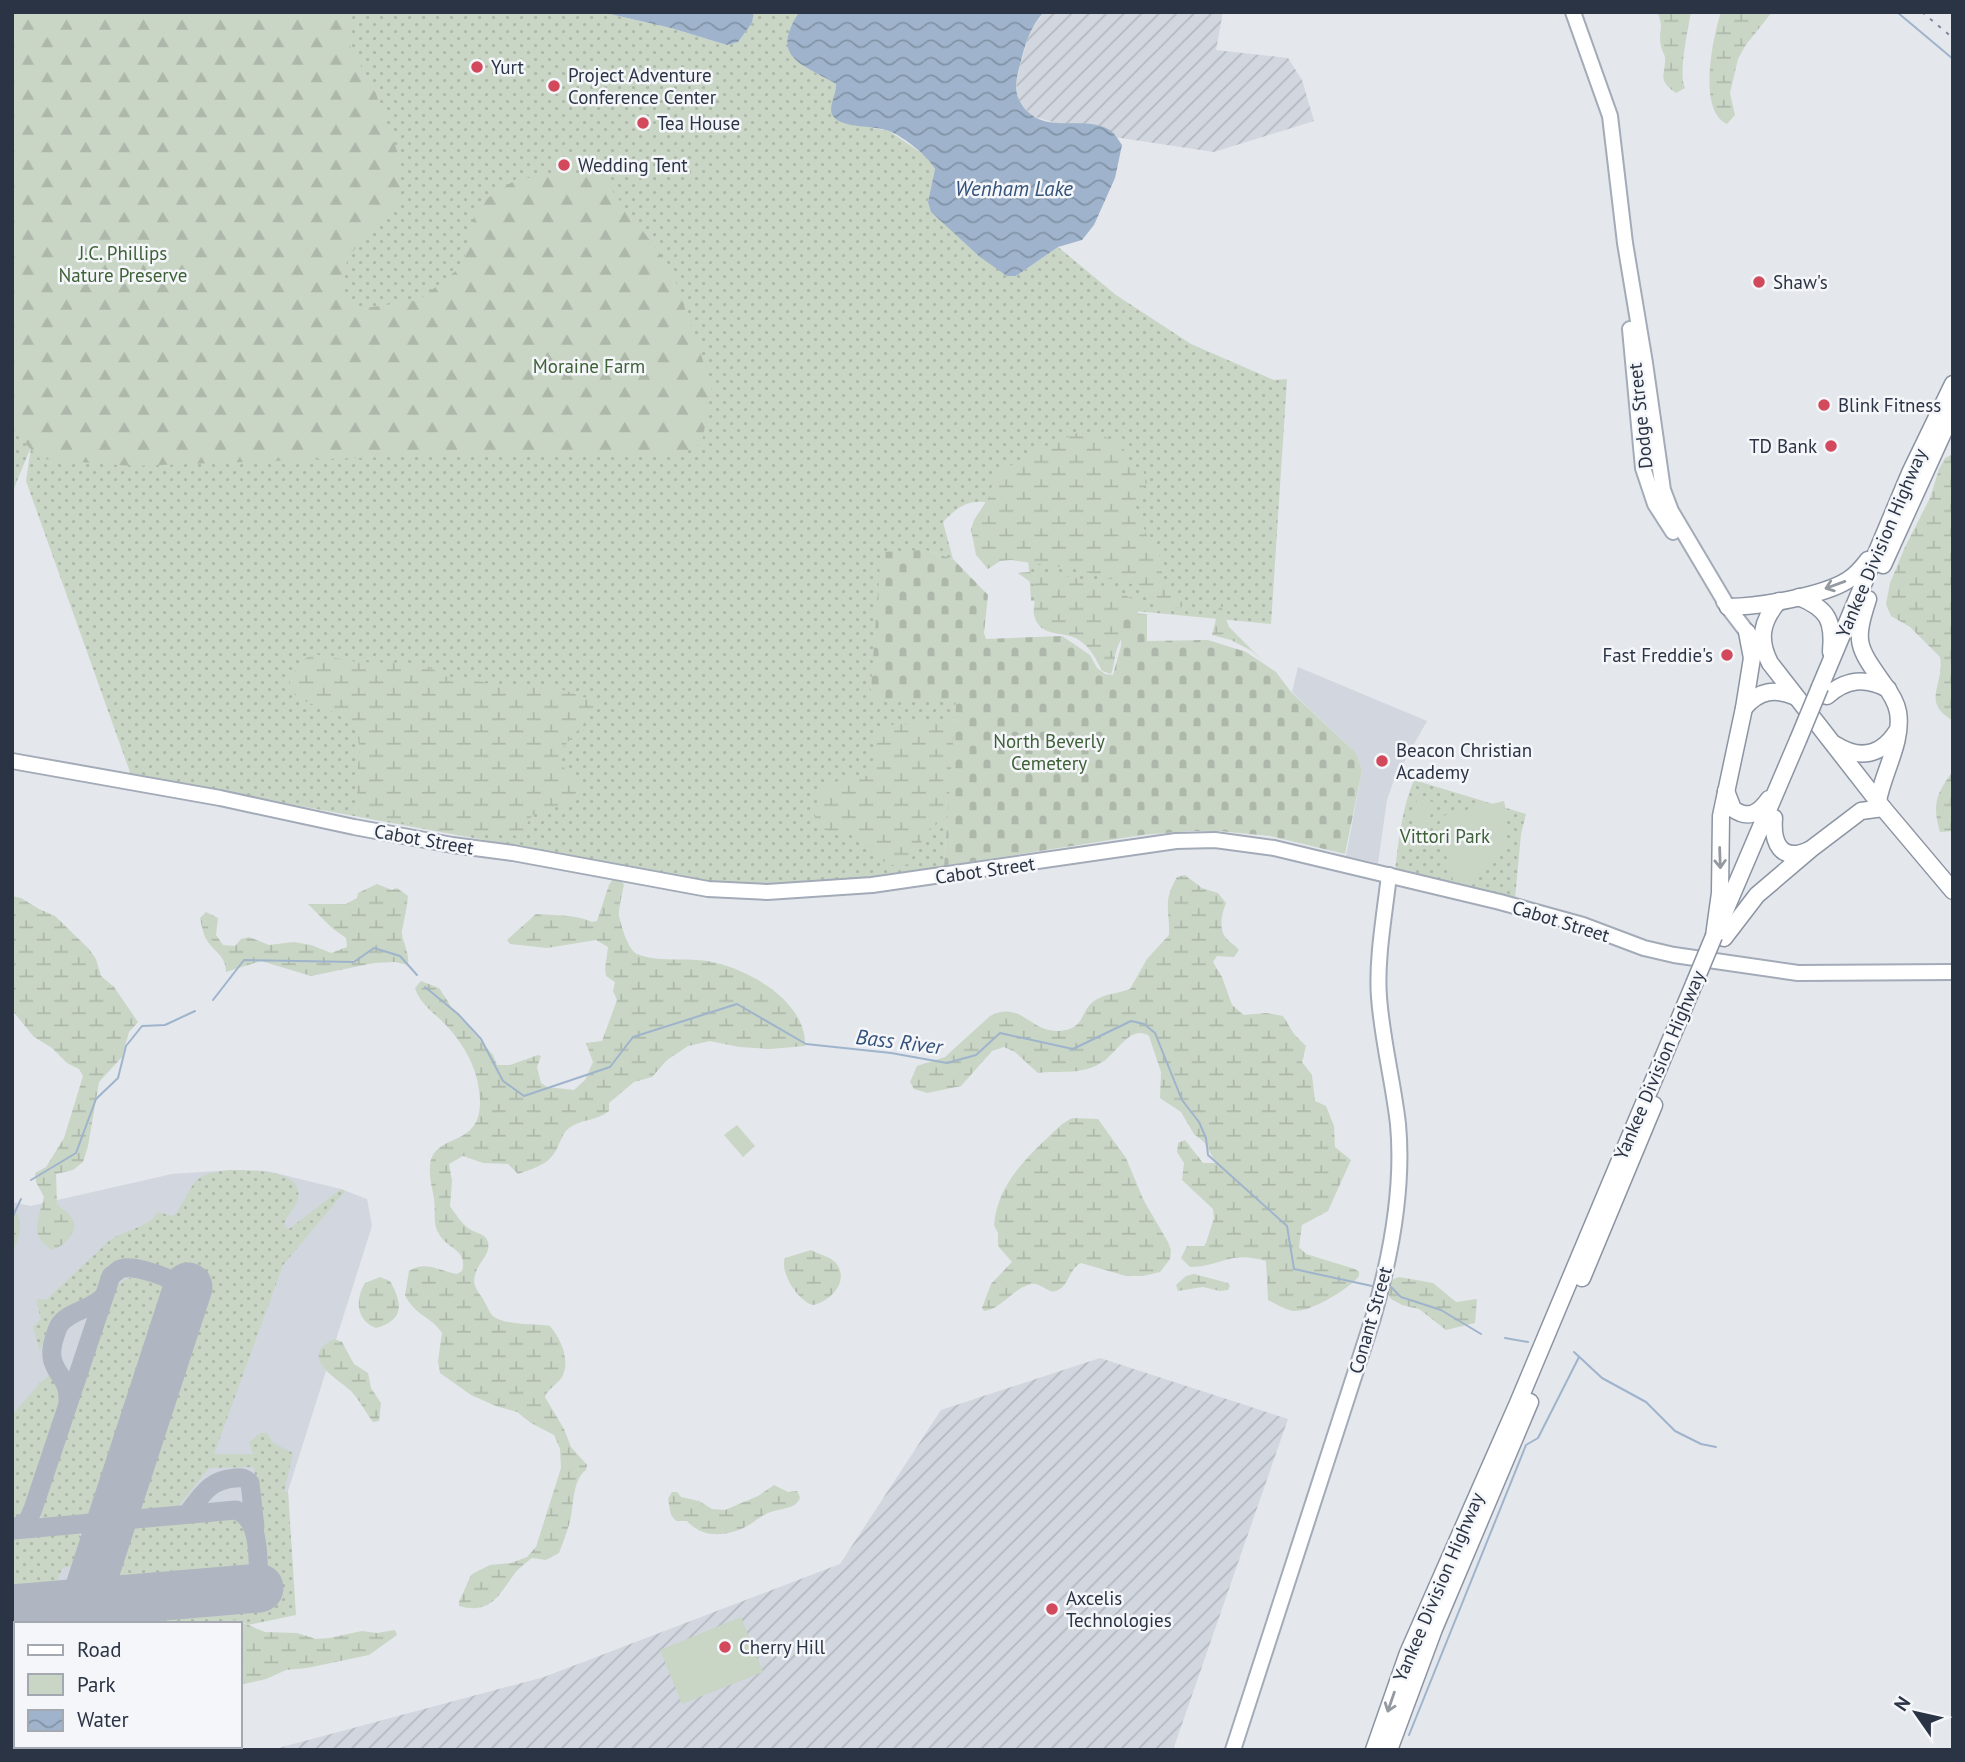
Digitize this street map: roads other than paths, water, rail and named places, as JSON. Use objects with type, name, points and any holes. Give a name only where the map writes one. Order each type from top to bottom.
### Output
[{"type":"highway","name":"Yankee Division Highway","points":[[1823,692],[1830,664],[1889,521],[1953,384]]},
{"type":"highway","name":"Yankee Division Highway","points":[[1719,937],[1774,818],[1823,692],[1953,411]]},
{"type":"highway","points":[[1728,607],[1799,597],[1835,586],[1853,577],[1867,561],[1889,521]]},
{"type":"highway","points":[[1799,597],[1815,604],[1828,617],[1832,632],[1830,664]]},
{"type":"highway","points":[[1719,937],[1757,895],[1811,849],[1853,816],[1880,805],[1898,729],[1896,703],[1864,656],[1859,644],[1859,631],[1868,598]]},
{"type":"highway","points":[[1770,663],[1762,646],[1762,630],[1767,615],[1779,601]]},
{"type":"highway","points":[[1719,937],[1720,825],[1752,658],[1747,632]]},
{"type":"highway","name":"Dodge Street","points":[[1770,663],[1880,805],[1953,891]]},
{"type":"highway","points":[[1823,692],[1856,681],[1872,682],[1888,689]]},
{"type":"highway","points":[[1744,708],[1755,697],[1768,692],[1779,691],[1796,697]]},
{"type":"highway","points":[[1830,741],[1848,752],[1864,755],[1887,744],[1898,729]]},
{"type":"highway","name":"Yankee Division Highway","points":[[1389,1750],[1434,1629],[1719,937],[1778,786],[1801,744]]},
{"type":"highway","points":[[1853,816],[1861,801],[1859,777]]},
{"type":"highway","points":[[1726,791],[1733,809],[1744,815],[1751,815],[1762,808],[1778,786]]},
{"type":"highway","points":[[1774,818],[1774,835],[1783,851],[1794,855],[1811,849]]},
{"type":"highway","name":"Yankee Division Highway","points":[[1374,1750],[1409,1653],[1699,985]]},
{"type":"main road","name":"Dodge Street","points":[[1573,12],[1610,116],[1625,243],[1640,442],[1647,482],[1655,504],[1685,551],[1770,663]]},
{"type":"main road","name":"Cabot Street","points":[[12,761],[220,798],[414,838],[728,891],[785,891],[882,884],[1176,841],[1200,840],[1253,844],[1389,874],[1576,923],[1644,948],[1674,955],[1785,972],[1953,972]]},
{"type":"main road","name":"Conant Street","points":[[1233,1750],[1373,1318],[1392,1237],[1398,1183],[1398,1126],[1379,996],[1389,874]]},
{"type":"water","points":[[601,12],[754,12],[752,23],[738,42],[727,45],[671,28]]},
{"type":"water","name":"Wenham Lake","points":[[799,12],[1044,12],[1028,37],[1018,71],[1016,89],[1022,105],[1035,117],[1045,121],[1098,125],[1108,129],[1122,145],[1115,178],[1094,225],[1082,240],[1058,247],[1016,276],[1007,276],[980,257],[931,212],[928,202],[935,169],[921,153],[889,131],[851,125],[833,116],[831,109],[836,84],[801,64],[788,49],[787,40]]},
{"type":"waterway","points":[[1897,12],[1953,59]]},
{"type":"waterway","name":"Bass River","points":[[213,1000],[244,960],[354,962],[374,948],[400,956],[417,975]]},
{"type":"waterway","name":"Bass River","points":[[425,987],[458,1014],[481,1039],[503,1081],[524,1096],[610,1067],[633,1037],[737,1004],[806,1044],[891,1053],[947,1063],[976,1055],[1000,1033],[1073,1049],[1131,1021],[1144,1024],[1155,1033],[1182,1100],[1199,1122],[1206,1138],[1208,1155],[1287,1226],[1294,1269],[1372,1286]]},
{"type":"waterway","name":"Bass River","points":[[31,1180],[76,1153],[96,1099],[118,1078],[126,1046],[142,1026],[165,1025],[195,1011]]},
{"type":"waterway","name":"Bass River","points":[[12,1218],[21,1199]]},
{"type":"waterway","name":"Bass River","points":[[1391,1287],[1401,1297],[1441,1310],[1481,1334]]},
{"type":"waterway","name":"Bass River","points":[[1505,1338],[1528,1342]]},
{"type":"waterway","name":"Bass River","points":[[1574,1352],[1602,1378],[1646,1402],[1675,1431],[1701,1444],[1716,1447]]},
{"type":"waterway","points":[[1409,1735],[1526,1445],[1538,1438],[1579,1357]]},
{"type":"railway","points":[[1922,12],[1953,38]]},
{"type":"place","name":"Yurt","points":[[477,67]]},
{"type":"place","name":"Project Adventure Conference Center","points":[[554,86]]},
{"type":"place","name":"Tea House","points":[[643,123]]},
{"type":"place","name":"Wedding Tent","points":[[564,165]]},
{"type":"place","name":"Shaw's","points":[[1759,282]]},
{"type":"place","name":"Blink Fitness","points":[[1824,405]]},
{"type":"place","name":"TD Bank","points":[[1831,446]]},
{"type":"place","name":"Fast Freddie's","points":[[1727,655]]},
{"type":"place","name":"Beacon Christian Academy","points":[[1382,761]]},
{"type":"place","name":"Axcelis Technologies","points":[[1052,1609]]},
{"type":"place","name":"Cherry Hill","points":[[725,1647]]},
{"type":"park label","name":"J.C. Phillips Nature Preserve","points":[[123,264]]},
{"type":"park label","name":"Moraine Farm","points":[[589,366]]},
{"type":"park label","name":"North Beverly Cemetery","points":[[1049,752]]},
{"type":"park label","name":"Vittori Park","points":[[1445,836]]}]
